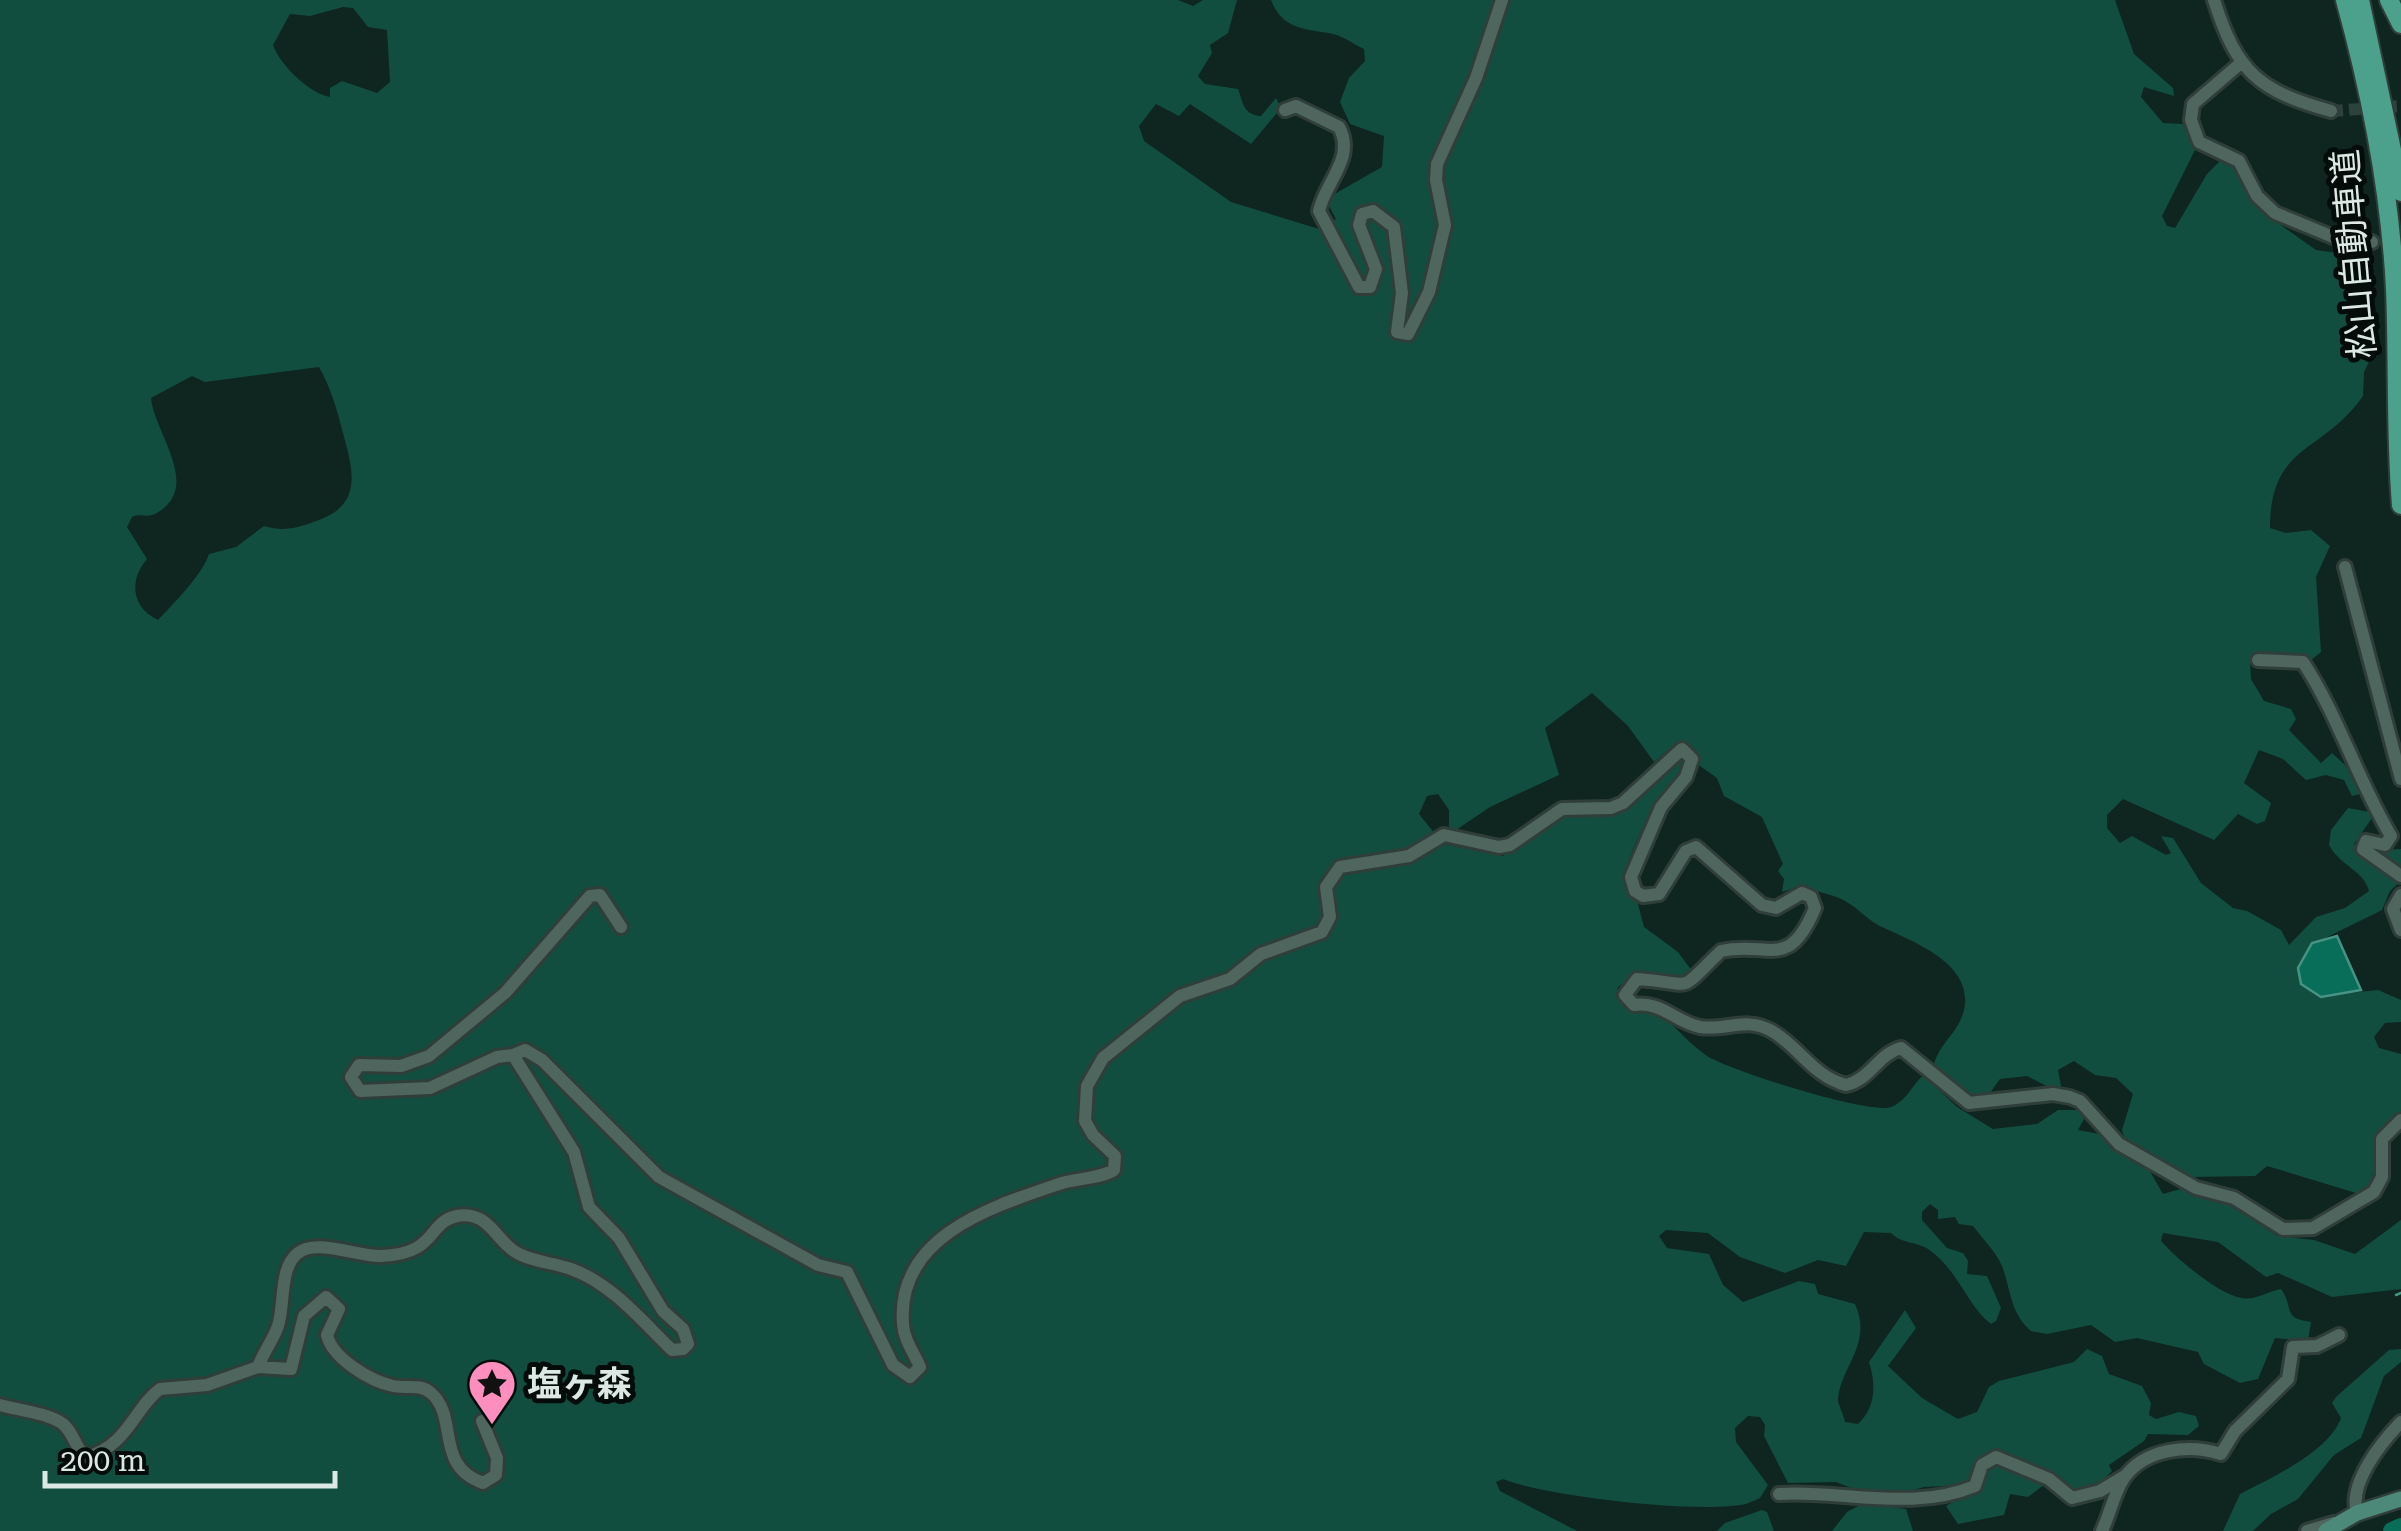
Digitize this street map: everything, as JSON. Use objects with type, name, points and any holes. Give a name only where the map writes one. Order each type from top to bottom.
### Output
[{"type":"highway","points":[[2394,4],[2401,24]]},
{"type":"highway","name":"松山自動車道","points":[[2356,6],[2401,192]]},
{"type":"highway","name":"松山自動車道","points":[[2356,6],[2393,264],[2401,505]]},
{"type":"main road","points":[[2326,1531],[2356,1512],[2401,1499]]},
{"type":"street","points":[[1284,110],[1296,106],[1339,127],[1345,146],[1342,162],[1319,211],[1359,287],[1370,287],[1376,269],[1359,225],[1362,214],[1373,210],[1394,227],[1402,293],[1398,332],[1408,334],[1428,292],[1445,225],[1436,180],[1437,164],[1476,78],[1502,0]]},
{"type":"street","points":[[2214,0],[2242,62],[2258,82],[2278,96],[2331,111]]},
{"type":"street","points":[[2356,6],[2394,4]]},
{"type":"street","points":[[2242,62],[2193,104],[2191,120],[2199,142],[2239,160],[2257,196],[2275,213],[2338,239],[2372,242]]},
{"type":"street","points":[[2345,568],[2401,780]]},
{"type":"street","points":[[2258,660],[2303,662],[2330,703],[2359,778],[2390,836],[2385,845],[2366,842],[2363,849],[2401,876]]},
{"type":"street","points":[[621,927],[600,895],[590,896],[505,993],[429,1056],[401,1066],[359,1065],[351,1077],[360,1090],[430,1088],[496,1057],[525,1050],[535,1053],[659,1178],[818,1265],[847,1272],[896,1370],[910,1377],[920,1367],[902,1327],[908,1281],[916,1262],[940,1238],[992,1208],[1114,1170],[1114,1156],[1093,1135],[1086,1120],[1085,1102],[1094,1069],[1119,1044],[1180,996],[1230,978],[1261,954],[1322,932],[1330,917],[1326,887],[1340,867],[1409,856],[1444,834],[1499,848],[1562,810],[1611,808],[1623,803],[1682,749],[1689,752],[1692,768],[1653,824],[1630,877],[1635,891],[1643,896],[1659,894],[1686,851],[1696,847],[1762,905],[1776,908],[1802,893],[1811,898],[1815,908],[1789,946],[1767,953],[1739,948],[1721,951],[1701,976],[1682,985],[1638,980],[1625,995],[1634,1005],[1663,1008],[1702,1027],[1741,1022],[1769,1029],[1809,1065],[1846,1085],[1865,1077],[1886,1055],[1902,1048],[1969,1103],[2053,1094],[2070,1097],[2080,1101],[2118,1144],[2196,1188],[2234,1198],[2283,1229],[2313,1228],[2374,1192],[2382,1177],[2382,1139],[2401,1120]]},
{"type":"street","points":[[2401,895],[2393,909],[2401,930]]},
{"type":"street","points":[[258,1367],[278,1325],[290,1262],[298,1252],[310,1248],[371,1256],[407,1254],[422,1249],[445,1222],[462,1215],[491,1225],[522,1255],[570,1269],[602,1286],[672,1350],[679,1351],[688,1344],[683,1329],[663,1311],[619,1238],[589,1206],[574,1152],[513,1055]]},
{"type":"street","points":[[0,1405],[64,1425],[86,1457],[132,1425],[160,1389],[208,1385],[258,1367],[291,1369],[304,1316],[326,1297],[339,1310],[327,1334],[332,1350],[388,1385],[419,1387],[432,1394],[441,1406],[446,1440],[456,1462],[484,1483],[496,1475],[498,1466],[482,1421]]},
{"type":"street","points":[[1778,1494],[1896,1499],[1938,1496],[1975,1486],[1982,1464],[1996,1457],[2042,1476],[2072,1498],[2100,1491],[2172,1450],[2202,1446],[2224,1452],[2235,1430],[2288,1379],[2291,1349],[2317,1346],[2340,1335]]},
{"type":"street","points":[[2356,1512],[2354,1499],[2365,1473],[2401,1422]]},
{"type":"street","points":[[2102,1531],[2125,1476]]},
{"type":"street","points":[[2307,1531],[2341,1520]]},
{"type":"shaded area","points":[[0,0],[1178,0],[1193,6],[1203,0],[1237,0],[1228,33],[1210,45],[1212,53],[1198,76],[1205,84],[1238,89],[1245,107],[1255,115],[1261,116],[1276,98],[1281,108],[1251,144],[1190,104],[1179,116],[1156,104],[1139,126],[1144,141],[1231,202],[1319,229],[1336,219],[1328,204],[1331,196],[1382,167],[1384,136],[1350,124],[1340,102],[1349,78],[1365,61],[1364,49],[1337,35],[1289,23],[1271,0],[2115,0],[2134,54],[2173,88],[2174,96],[2144,87],[2141,97],[2163,123],[2183,124],[2196,148],[2162,216],[2167,226],[2175,228],[2207,174],[2222,159],[2239,171],[2254,201],[2272,219],[2316,250],[2338,253],[2357,263],[2371,284],[2365,321],[2379,343],[2364,372],[2363,396],[2348,415],[2289,464],[2272,500],[2270,528],[2286,533],[2311,530],[2330,546],[2316,577],[2321,652],[2311,660],[2258,652],[2250,661],[2251,679],[2264,701],[2291,709],[2296,719],[2289,730],[2321,763],[2332,753],[2346,766],[2360,794],[2352,796],[2344,780],[2326,775],[2306,780],[2283,759],[2259,750],[2244,783],[2271,803],[2265,821],[2257,824],[2238,814],[2214,840],[2123,799],[2107,815],[2107,828],[2120,843],[2132,836],[2166,855],[2171,853],[2161,836],[2173,838],[2201,883],[2233,908],[2247,911],[2281,930],[2289,945],[2316,917],[2345,908],[2369,891],[2362,878],[2329,845],[2331,830],[2348,808],[2370,812],[2372,818],[2354,844],[2364,859],[2378,850],[2401,849],[2401,881],[2390,891],[2382,910],[2309,947],[2298,968],[2301,984],[2329,995],[2378,990],[2401,1000],[2401,1022],[2385,1023],[2374,1037],[2379,1048],[2401,1054],[2401,1114],[2375,1146],[2372,1184],[2356,1193],[2267,1166],[2255,1176],[2191,1177],[2125,1140],[2122,1130],[2133,1094],[2116,1078],[2095,1075],[2074,1061],[2058,1070],[2061,1086],[2054,1090],[2027,1076],[2000,1079],[1987,1097],[1957,1088],[1934,1064],[1960,1021],[1965,1004],[1964,989],[1947,964],[1839,898],[1803,885],[1782,892],[1784,879],[1778,871],[1783,864],[1762,817],[1724,796],[1717,778],[1700,766],[1690,746],[1676,743],[1654,762],[1628,726],[1592,693],[1545,728],[1559,775],[1490,807],[1456,830],[1449,827],[1449,810],[1438,794],[1427,796],[1419,814],[1443,844],[1503,856],[1565,817],[1623,812],[1661,780],[1679,757],[1686,756],[1679,777],[1656,805],[1641,832],[1623,882],[1638,904],[1644,927],[1678,952],[1692,971],[1686,979],[1637,973],[1618,987],[1616,996],[1626,1006],[1661,1014],[1720,1063],[1799,1090],[1856,1104],[1878,1108],[1896,1105],[1923,1075],[1957,1107],[1993,1129],[2037,1124],[2058,1110],[2078,1110],[2084,1119],[2078,1130],[2099,1134],[2148,1168],[2163,1194],[2184,1188],[2224,1200],[2277,1236],[2314,1240],[2355,1254],[2401,1220],[2401,1289],[2332,1297],[2278,1273],[2266,1277],[2218,1242],[2163,1233],[2161,1241],[2168,1248],[2221,1290],[2246,1299],[2281,1289],[2292,1315],[2311,1322],[2308,1341],[2275,1338],[2258,1379],[2240,1383],[2204,1364],[2198,1352],[2137,1338],[2115,1342],[2091,1325],[2047,1334],[2031,1331],[2015,1309],[2002,1266],[1989,1245],[1973,1226],[1959,1224],[1955,1217],[1938,1219],[1938,1210],[1930,1204],[1922,1212],[1922,1220],[1947,1248],[1963,1253],[1968,1261],[1967,1274],[1987,1276],[2001,1308],[1991,1324],[1938,1257],[1891,1233],[1864,1232],[1846,1266],[1818,1260],[1785,1273],[1740,1257],[1708,1233],[1666,1230],[1659,1236],[1667,1248],[1709,1254],[1723,1285],[1743,1302],[1799,1281],[1815,1284],[1818,1294],[1855,1304],[1860,1318],[1858,1343],[1838,1399],[1845,1422],[1858,1424],[1868,1410],[1873,1387],[1869,1362],[1905,1310],[1916,1328],[1888,1366],[1922,1398],[1958,1419],[1977,1412],[1989,1387],[1999,1381],[2074,1362],[2087,1349],[2102,1356],[2109,1374],[2142,1386],[2151,1403],[2149,1415],[2156,1419],[2179,1412],[2196,1416],[2199,1426],[2188,1435],[2148,1434],[2109,1465],[2112,1471],[2094,1489],[2072,1491],[2053,1478],[2028,1497],[2010,1494],[2004,1515],[1958,1524],[1946,1506],[1962,1496],[1962,1485],[1924,1487],[1899,1494],[1859,1491],[1836,1482],[1788,1483],[1764,1436],[1765,1425],[1760,1417],[1748,1416],[1735,1428],[1736,1442],[1768,1485],[1760,1498],[1746,1504],[1660,1505],[1553,1492],[1503,1479],[1496,1482],[1500,1491],[1577,1531],[0,1531]],"holes":[[[353,8],[368,27],[387,30],[390,82],[377,93],[342,81],[330,88],[330,97],[313,90],[296,77],[273,45],[290,14],[310,16]],[[319,367],[333,399],[350,460],[351,485],[342,506],[296,527],[264,526],[236,547],[209,554],[194,579],[158,620],[149,615],[138,601],[135,584],[147,559],[127,527],[132,517],[155,514],[169,503],[176,475],[151,398],[192,376],[205,382]]]},
{"type":"shaded area","points":[[2337,936],[2361,990],[2321,997],[2301,984],[2298,968],[2312,943]]},
{"type":"shaded area","points":[[2401,1349],[2401,1362],[2384,1376],[2361,1438],[2334,1455],[2298,1499],[2271,1514],[2253,1531],[2223,1531],[2240,1494],[2297,1463],[2324,1442],[2341,1418],[2332,1403],[2336,1397],[2389,1350]]},
{"type":"shaded area","points":[[1864,1503],[1906,1509],[1913,1531],[1832,1531],[1847,1512]]},
{"type":"shaded area","points":[[1762,1510],[1767,1512],[1774,1531],[1717,1531],[1725,1523]]},
{"type":"waterway","points":[[2396,1295],[2401,1293]]},
{"type":"waterway","points":[[2392,1531],[2401,1527]]},
{"type":"tunnel","points":[[2331,111],[2401,106]]},
{"type":"place","name":"塩ヶ森","points":[[492,1426]]}]
